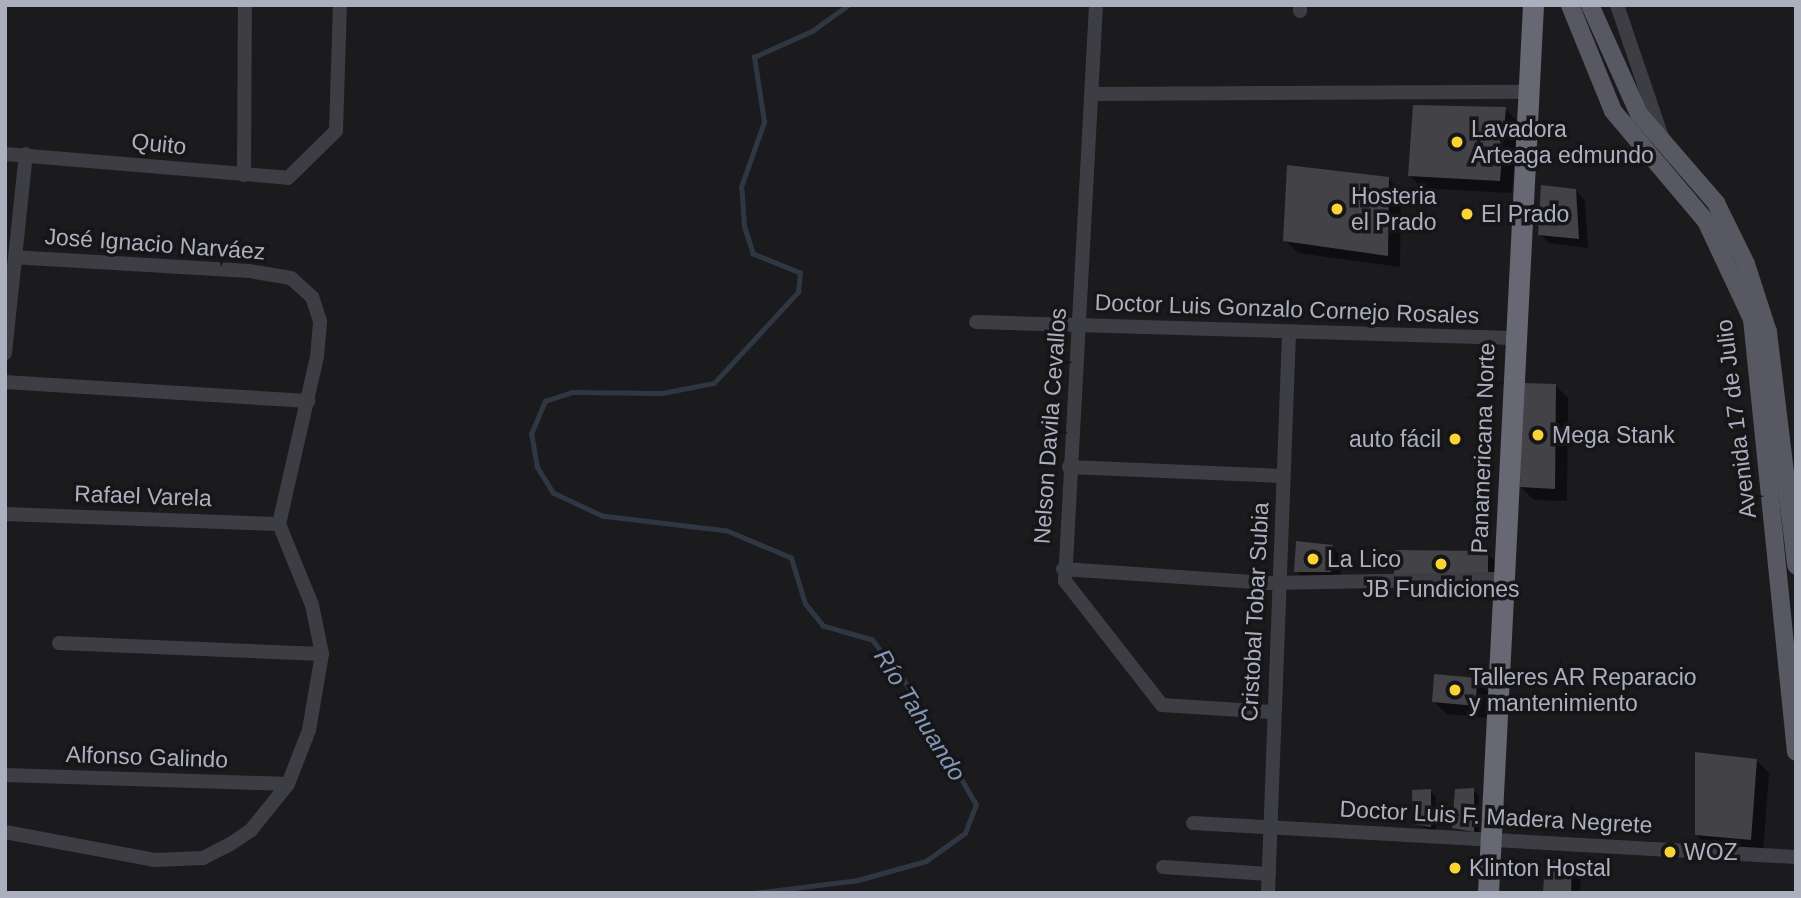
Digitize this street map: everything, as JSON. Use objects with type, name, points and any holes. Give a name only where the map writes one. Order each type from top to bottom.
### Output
[{"type":"highway","name":"Panamericana Norte","points":[[1488,893],[1505,579],[1513,338],[1533,5]]},
{"type":"main road","name":"Avenida 17 de Julio","points":[[1570,5],[1613,111],[1651,160],[1706,221],[1752,319],[1796,752]]},
{"type":"main road","name":"Avenida 17 de Julio","points":[[1590,5],[1619,79],[1665,148],[1716,203],[1759,301],[1796,565]]},
{"type":"main road","points":[[1651,160],[1665,148]]},
{"type":"street","points":[[244,175],[245,5]]},
{"type":"street","name":"Quito","points":[[5,153],[288,178],[305,166],[337,131],[340,5]]},
{"type":"street","name":"Nelson Davila Cevallos","points":[[1096,5],[1081,326],[1063,569],[1070,593],[1162,705],[1272,712]]},
{"type":"street","points":[[1617,5],[1665,148]]},
{"type":"street","points":[[1093,94],[1528,92]]},
{"type":"street","points":[[5,353],[26,154]]},
{"type":"street","name":"José Ignacio Narváez","points":[[16,257],[291,278],[312,297],[320,321],[308,401]]},
{"type":"street","name":"Doctor Luis Gonzalo Cornejo Rosales","points":[[976,322],[1289,334],[1513,338]]},
{"type":"street","name":"Cristobal Tobar Subia","points":[[1268,893],[1272,712],[1281,583],[1289,334]]},
{"type":"street","points":[[5,382],[308,401],[281,493],[279,524],[312,605],[322,654],[309,730],[288,784],[251,830],[203,858],[183,860],[5,832]]},
{"type":"street","points":[[1069,467],[1284,476]]},
{"type":"street","name":"Rafael Varela","points":[[5,514],[279,524]]},
{"type":"street","points":[[1063,569],[1281,583],[1505,579]]},
{"type":"street","points":[[59,643],[322,654]]},
{"type":"street","name":"Alfonso Galindo","points":[[5,775],[288,784]]},
{"type":"street","name":"Doctor Luis F. Madera Negrete","points":[[1193,823],[1796,857]]},
{"type":"street","points":[[1163,867],[1269,874]]},
{"type":"building","name":"Lavadora Arteaga edmundo","points":[[1413,105],[1506,107],[1500,181],[1408,176]]},
{"type":"building","name":"Hosteria el Prado","points":[[1287,165],[1389,177],[1388,256],[1283,241]]},
{"type":"building","points":[[1541,185],[1576,189],[1579,239],[1538,235]]},
{"type":"building","name":"Mega Stank","points":[[1521,383],[1556,384],[1555,489],[1520,487]]},
{"type":"building","name":"La Lico","points":[[1296,541],[1333,545],[1331,572],[1294,572]]},
{"type":"building","name":"JB Fundiciones","points":[[1394,550],[1488,551],[1488,579],[1394,578]]},
{"type":"building","name":"Talleres AR Reparacio y mantenimiento","points":[[1434,674],[1477,678],[1476,706],[1432,702]]},
{"type":"building","points":[[1695,752],[1757,759],[1751,840],[1695,835]]},
{"type":"building","points":[[1474,788],[1474,832],[1452,828],[1455,789]]},
{"type":"building","points":[[1431,789],[1431,827],[1413,824],[1412,790]]},
{"type":"building","points":[[1545,860],[1572,862],[1571,893],[1543,893]]},
{"type":"waterway","name":"Río Tahuando","points":[[754,893],[858,880],[926,861],[965,833],[976,805],[904,681],[872,640],[823,626],[805,604],[791,558],[727,531],[602,516],[553,493],[537,467],[531,434],[545,401],[572,392],[662,393],[714,383],[798,292],[800,273],[753,254],[744,226],[741,187],[764,122],[754,57],[812,31],[848,5]]},
{"type":"place","name":"Lavadora Arteaga edmundo","points":[[1457,142]]},
{"type":"place","name":"Hosteria el Prado","points":[[1337,209]]},
{"type":"place","name":"El Prado","points":[[1467,214]]},
{"type":"place","name":"Mega Stank","points":[[1538,435]]},
{"type":"place","name":"auto fácil","points":[[1455,439]]},
{"type":"place","name":"La Lico","points":[[1313,559]]},
{"type":"place","name":"JB Fundiciones","points":[[1441,564]]},
{"type":"place","name":"Talleres AR Reparacio y mantenimiento","points":[[1455,690]]},
{"type":"place","name":"WOZ","points":[[1670,852]]},
{"type":"place","name":"Klinton Hostal","points":[[1455,868]]}]
